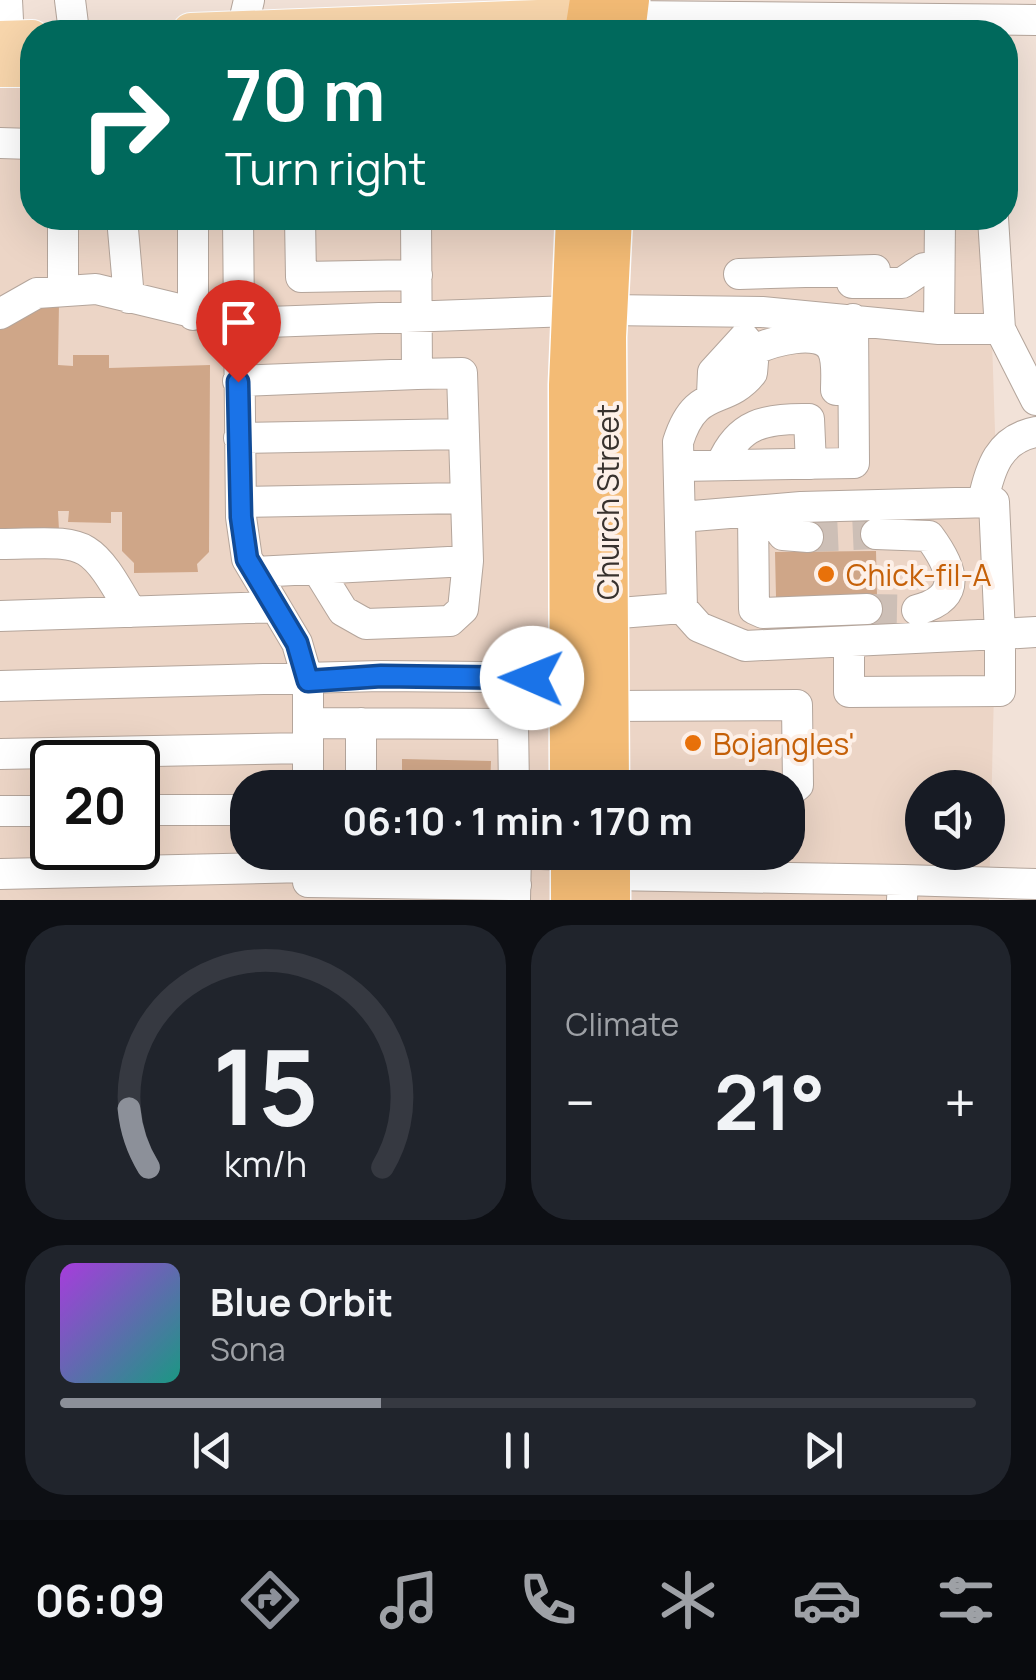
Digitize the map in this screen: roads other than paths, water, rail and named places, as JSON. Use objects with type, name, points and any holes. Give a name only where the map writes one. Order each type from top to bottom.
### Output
[{"type":"highway","name":"Church Street","points":[[578,230],[589,310],[607,614],[608,770]]},
{"type":"highway","name":"Church Street","points":[[578,770],[607,692],[589,310],[609,230]]},
{"type":"highway","points":[[572,900],[593,870]]},
{"type":"main road","points":[[246,15],[607,16]]},
{"type":"street","points":[[6,0],[15,51]]},
{"type":"street","points":[[607,16],[1036,20]]},
{"type":"street","points":[[62,230],[63,291]]},
{"type":"street","points":[[123,230],[129,298]]},
{"type":"street","points":[[193,230],[193,315]]},
{"type":"street","points":[[238,230],[241,502],[247,559],[297,643],[308,681],[308,770]]},
{"type":"street","points":[[300,230],[301,277],[416,275]]},
{"type":"street","points":[[416,230],[417,374]]},
{"type":"street","points":[[807,272],[826,283],[902,283],[933,230]]},
{"type":"street","points":[[994,230],[1000,329],[1036,400]]},
{"type":"street","points":[[739,274],[911,269]]},
{"type":"street","points":[[911,269],[939,329]]},
{"type":"street","points":[[0,314],[37,293],[96,289],[237,323],[589,310],[826,343],[834,351],[824,463]]},
{"type":"street","points":[[746,333],[853,319],[939,329],[1000,329]]},
{"type":"street","points":[[679,466],[854,462],[853,319]]},
{"type":"street","points":[[746,333],[752,373],[724,394],[712,394],[685,419],[678,442],[682,608],[698,627],[744,646],[1036,632]]},
{"type":"street","points":[[238,382],[462,374],[468,561],[463,609],[450,621],[366,624],[343,610],[317,568]]},
{"type":"street","points":[[721,466],[736,436],[770,418],[809,419],[824,463]]},
{"type":"street","points":[[984,501],[990,464],[1018,436],[1036,432]]},
{"type":"street","points":[[240,438],[464,434]]},
{"type":"street","points":[[241,502],[466,498]]},
{"type":"street","points":[[681,517],[994,502],[1000,691],[848,692],[849,643]]},
{"type":"street","points":[[751,513],[783,534],[808,537]]},
{"type":"street","points":[[751,513],[754,609],[763,613],[867,609]]},
{"type":"street","points":[[722,640],[733,618],[751,513]]},
{"type":"street","points":[[876,534],[929,536],[949,562],[950,588],[937,604],[917,610]]},
{"type":"street","points":[[0,544],[72,544],[101,558],[130,612]]},
{"type":"street","points":[[254,572],[468,561]]},
{"type":"street","points":[[0,616],[276,607]]},
{"type":"street","points":[[607,614],[682,608]]},
{"type":"street","points":[[0,686],[308,681],[381,676],[797,705],[798,770]]},
{"type":"street","points":[[607,692],[666,718],[772,716],[783,728],[786,760],[782,770]]},
{"type":"street","points":[[363,770],[369,723]]},
{"type":"street","points":[[369,723],[376,770]]},
{"type":"street","points":[[0,754],[308,735],[369,723],[513,724],[514,770]]},
{"type":"street","points":[[0,810],[30,810]]},
{"type":"street","points":[[160,810],[230,810]]},
{"type":"street","points":[[635,870],[868,890],[1036,884]]},
{"type":"street","points":[[0,874],[308,876],[452,892],[516,893]]},
{"type":"street","points":[[681,876],[718,890],[812,892],[831,900]]},
{"type":"tunnel","points":[[808,537],[876,534]]},
{"type":"tunnel","points":[[867,609],[917,610]]},
{"type":"place","name":"Chick-fil-A","points":[[826,574]]},
{"type":"place","name":"Bojangles'","points":[[693,743]]}]
